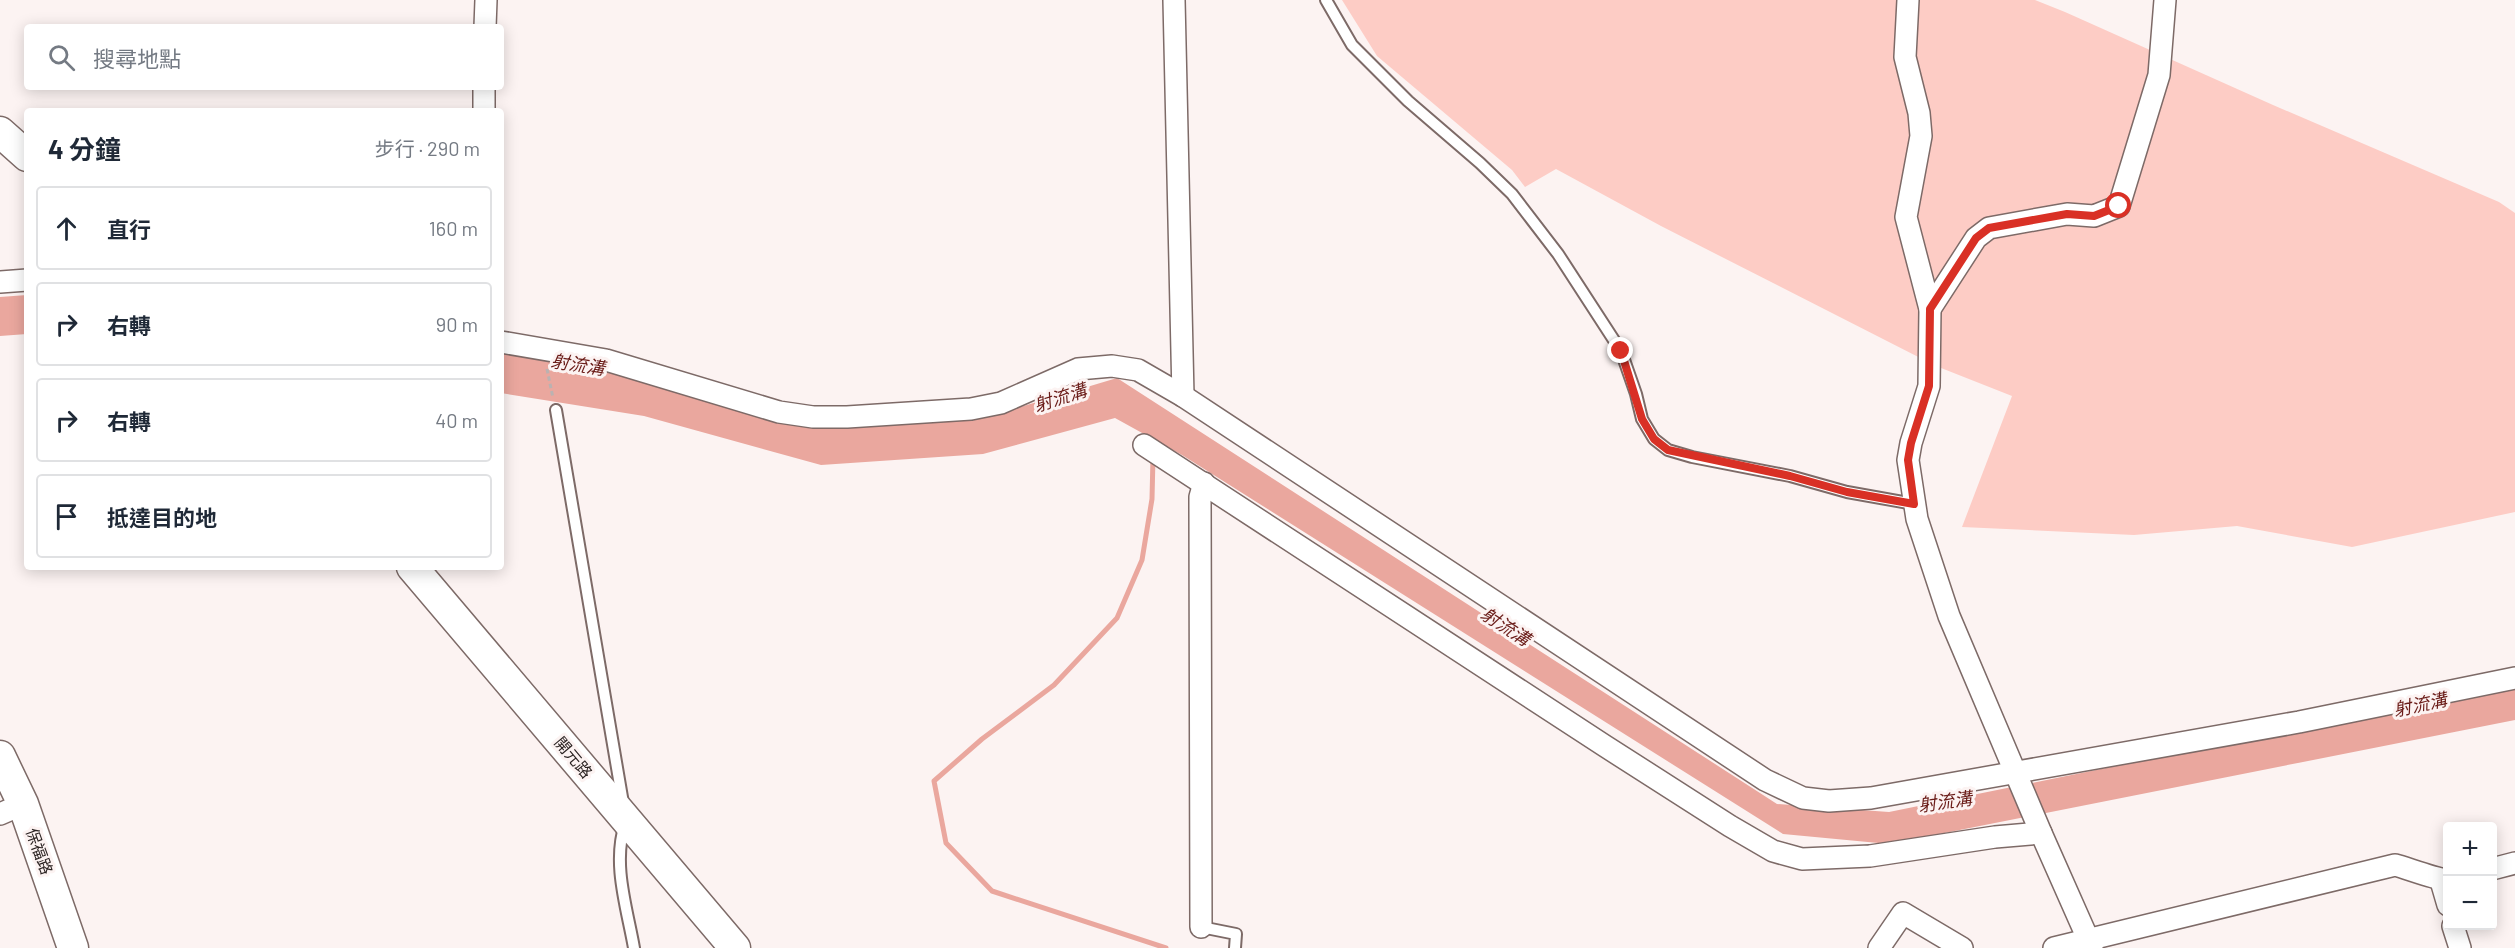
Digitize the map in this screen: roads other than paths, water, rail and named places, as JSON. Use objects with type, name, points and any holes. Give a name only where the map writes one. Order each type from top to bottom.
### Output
[{"type":"main road","points":[[0,132],[24,153]]},
{"type":"main road","name":"開元路","points":[[415,570],[735,948]]},
{"type":"main road","name":"保福路","points":[[0,756],[11,809],[73,948]]},
{"type":"street","points":[[486,0],[486,24]]},
{"type":"street","points":[[1174,0],[1183,396]]},
{"type":"street","points":[[1908,0],[1905,57],[1919,113],[1921,136],[1906,217],[1930,309],[1929,386],[1908,460],[1914,504],[1949,616],[2019,777],[2039,830],[2090,943]]},
{"type":"street","points":[[1930,309],[1976,238],[1989,228],[2067,214],[2094,216],[2119,206],[2159,75],[2165,0]]},
{"type":"street","points":[[484,90],[484,108]]},
{"type":"street","points":[[0,282],[24,280]]},
{"type":"street","points":[[504,343],[606,360],[779,412],[813,417],[971,409],[1001,403],[1078,369],[1112,366],[1138,370],[1183,396],[1765,780],[1803,798],[1829,801],[1871,798],[2019,777],[2515,678]]},
{"type":"street","points":[[1145,445],[1605,746],[1773,851],[1802,859],[1870,856],[2039,830]]},
{"type":"street","points":[[1201,927],[1200,497],[1204,483]]},
{"type":"street","points":[[2497,867],[2515,863]]},
{"type":"street","points":[[2054,948],[2090,943],[2395,865],[2443,880]]},
{"type":"street","points":[[1879,948],[1903,913],[1962,948]]},
{"type":"street","points":[[2454,930],[2460,948]]},
{"type":"lane","points":[[1326,0],[1352,45],[1408,101],[1512,194],[1558,254],[1621,351],[1642,419],[1654,439],[1668,450],[1692,457],[1790,476],[1847,492],[1914,504]]},
{"type":"lane","points":[[556,410],[626,819],[619,842],[621,876],[634,948]]},
{"type":"lane","points":[[1201,927],[1236,934],[1235,948]]},
{"type":"water","points":[[24,295],[24,334],[0,336],[0,297]]},
{"type":"water","name":"射流溝","points":[[504,351],[541,356],[638,377],[802,423],[990,416],[1117,378],[1777,804],[1889,812],[2515,685],[2515,720],[1889,844],[1783,834],[1182,455],[1115,418],[983,454],[821,465],[644,416],[504,393]]},
{"type":"waterway","points":[[1153,457],[1152,499],[1142,560],[1117,618],[1054,685],[982,739],[934,781],[946,843],[992,891],[1166,948]]}]
